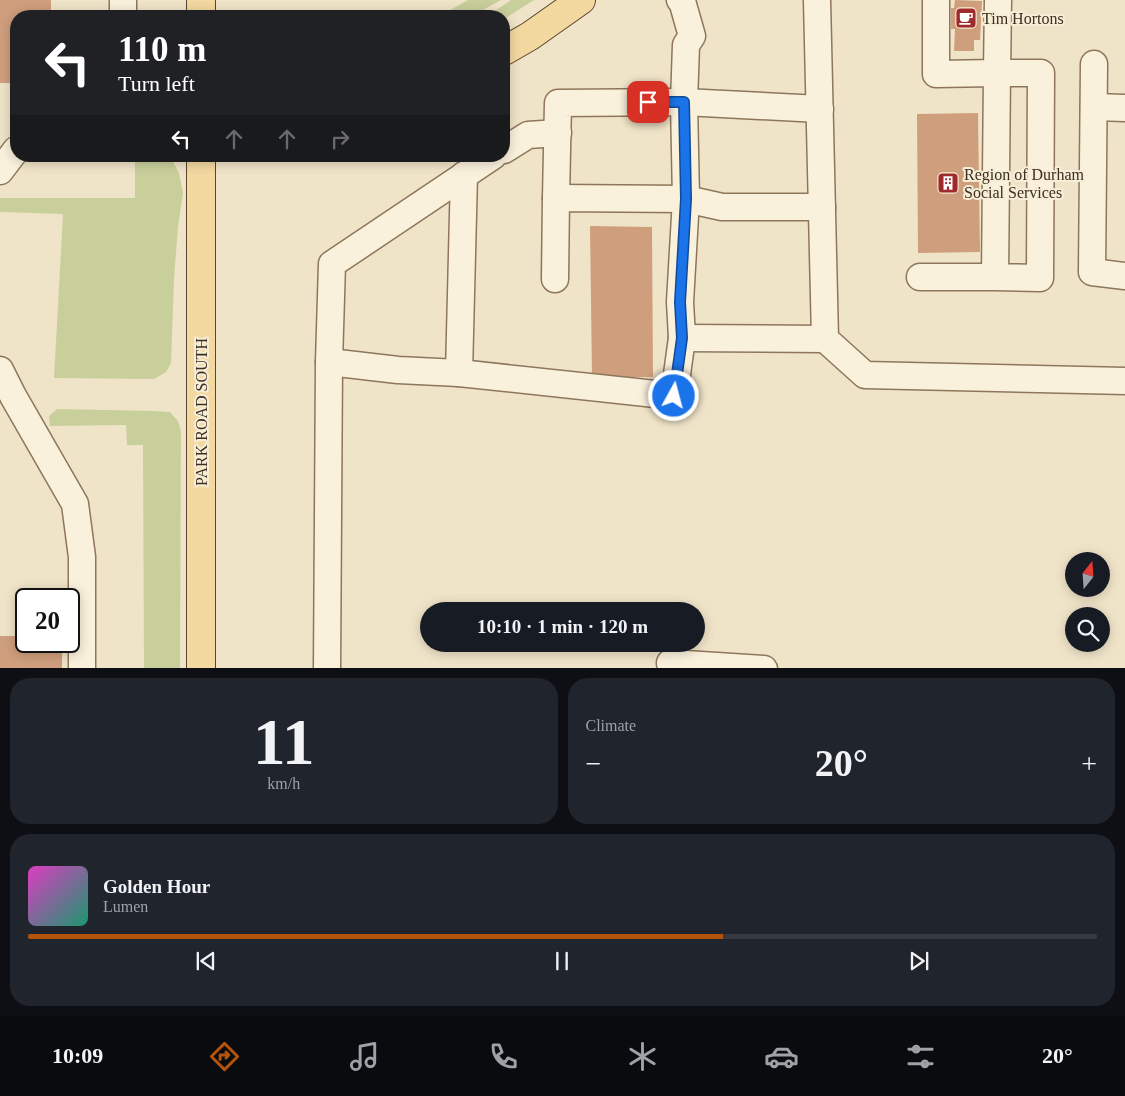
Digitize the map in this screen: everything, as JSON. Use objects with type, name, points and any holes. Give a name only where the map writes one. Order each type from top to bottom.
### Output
[{"type":"main road","points":[[510,48],[530,36],[581,0]]},
{"type":"main road","name":"PARK ROAD SOUTH","points":[[200,162],[202,668]]},
{"type":"lane","points":[[670,0],[667,4],[676,38],[686,45]]},
{"type":"lane","points":[[329,362],[398,370],[459,373],[674,396],[682,338],[680,302],[686,199],[684,102],[686,45],[692,36],[682,1],[680,0]]},
{"type":"lane","points":[[817,0],[825,340]]},
{"type":"lane","points":[[920,277],[1040,278],[1040,73],[936,74],[936,0]]},
{"type":"lane","points":[[987,0],[992,73],[995,278]]},
{"type":"lane","points":[[992,73],[998,0]]},
{"type":"lane","points":[[1094,64],[1092,272],[1125,276]]},
{"type":"lane","points":[[555,279],[558,103],[684,102],[820,110]]},
{"type":"lane","points":[[1094,106],[1125,108]]},
{"type":"lane","points":[[510,146],[528,135],[558,133]]},
{"type":"lane","points":[[0,171],[10,158]]},
{"type":"lane","points":[[327,668],[329,362],[332,264],[485,162]]},
{"type":"lane","points":[[459,373],[464,175]]},
{"type":"lane","points":[[556,198],[686,199],[722,207],[822,207]]},
{"type":"lane","points":[[682,338],[825,340],[865,375],[1125,380]]},
{"type":"lane","points":[[0,370],[12,396],[74,504],[82,557],[82,668]]},
{"type":"lane","points":[[670,663],[764,668]]},
{"type":"green space","points":[[468,0],[501,0],[483,10],[450,10]]},
{"type":"green space","points":[[511,0],[534,0],[510,15],[510,10],[496,10]]},
{"type":"green space","points":[[135,162],[173,162],[179,173],[183,193],[178,226],[174,280],[171,363],[166,372],[154,379],[54,378],[63,214],[0,212],[0,198],[135,198]]},
{"type":"green space","points":[[57,409],[170,412],[178,421],[181,432],[180,668],[144,668],[143,445],[127,445],[126,425],[50,426],[49,416]]},
{"type":"building","points":[[0,0],[51,0],[51,10],[10,10],[10,83],[0,83]]},
{"type":"building","name":"Tim Hortons","points":[[955,0],[982,1],[980,40],[974,40],[974,51],[954,51],[955,29],[951,29],[951,8],[954,8]]},
{"type":"building","name":"Region of Durham Social Services","points":[[978,113],[980,252],[918,253],[917,114]]},
{"type":"building","points":[[590,226],[652,227],[653,377],[592,378]]},
{"type":"building","points":[[0,636],[15,636],[15,653],[62,653],[62,668],[0,668]]},
{"type":"place","name":"Tim Hortons","points":[[966,18]]},
{"type":"place","name":"Region of Durham Social Services","points":[[948,183]]},
{"type":"route","points":[[648,102],[684,102],[686,199],[680,302],[682,338],[674,396]]}]
